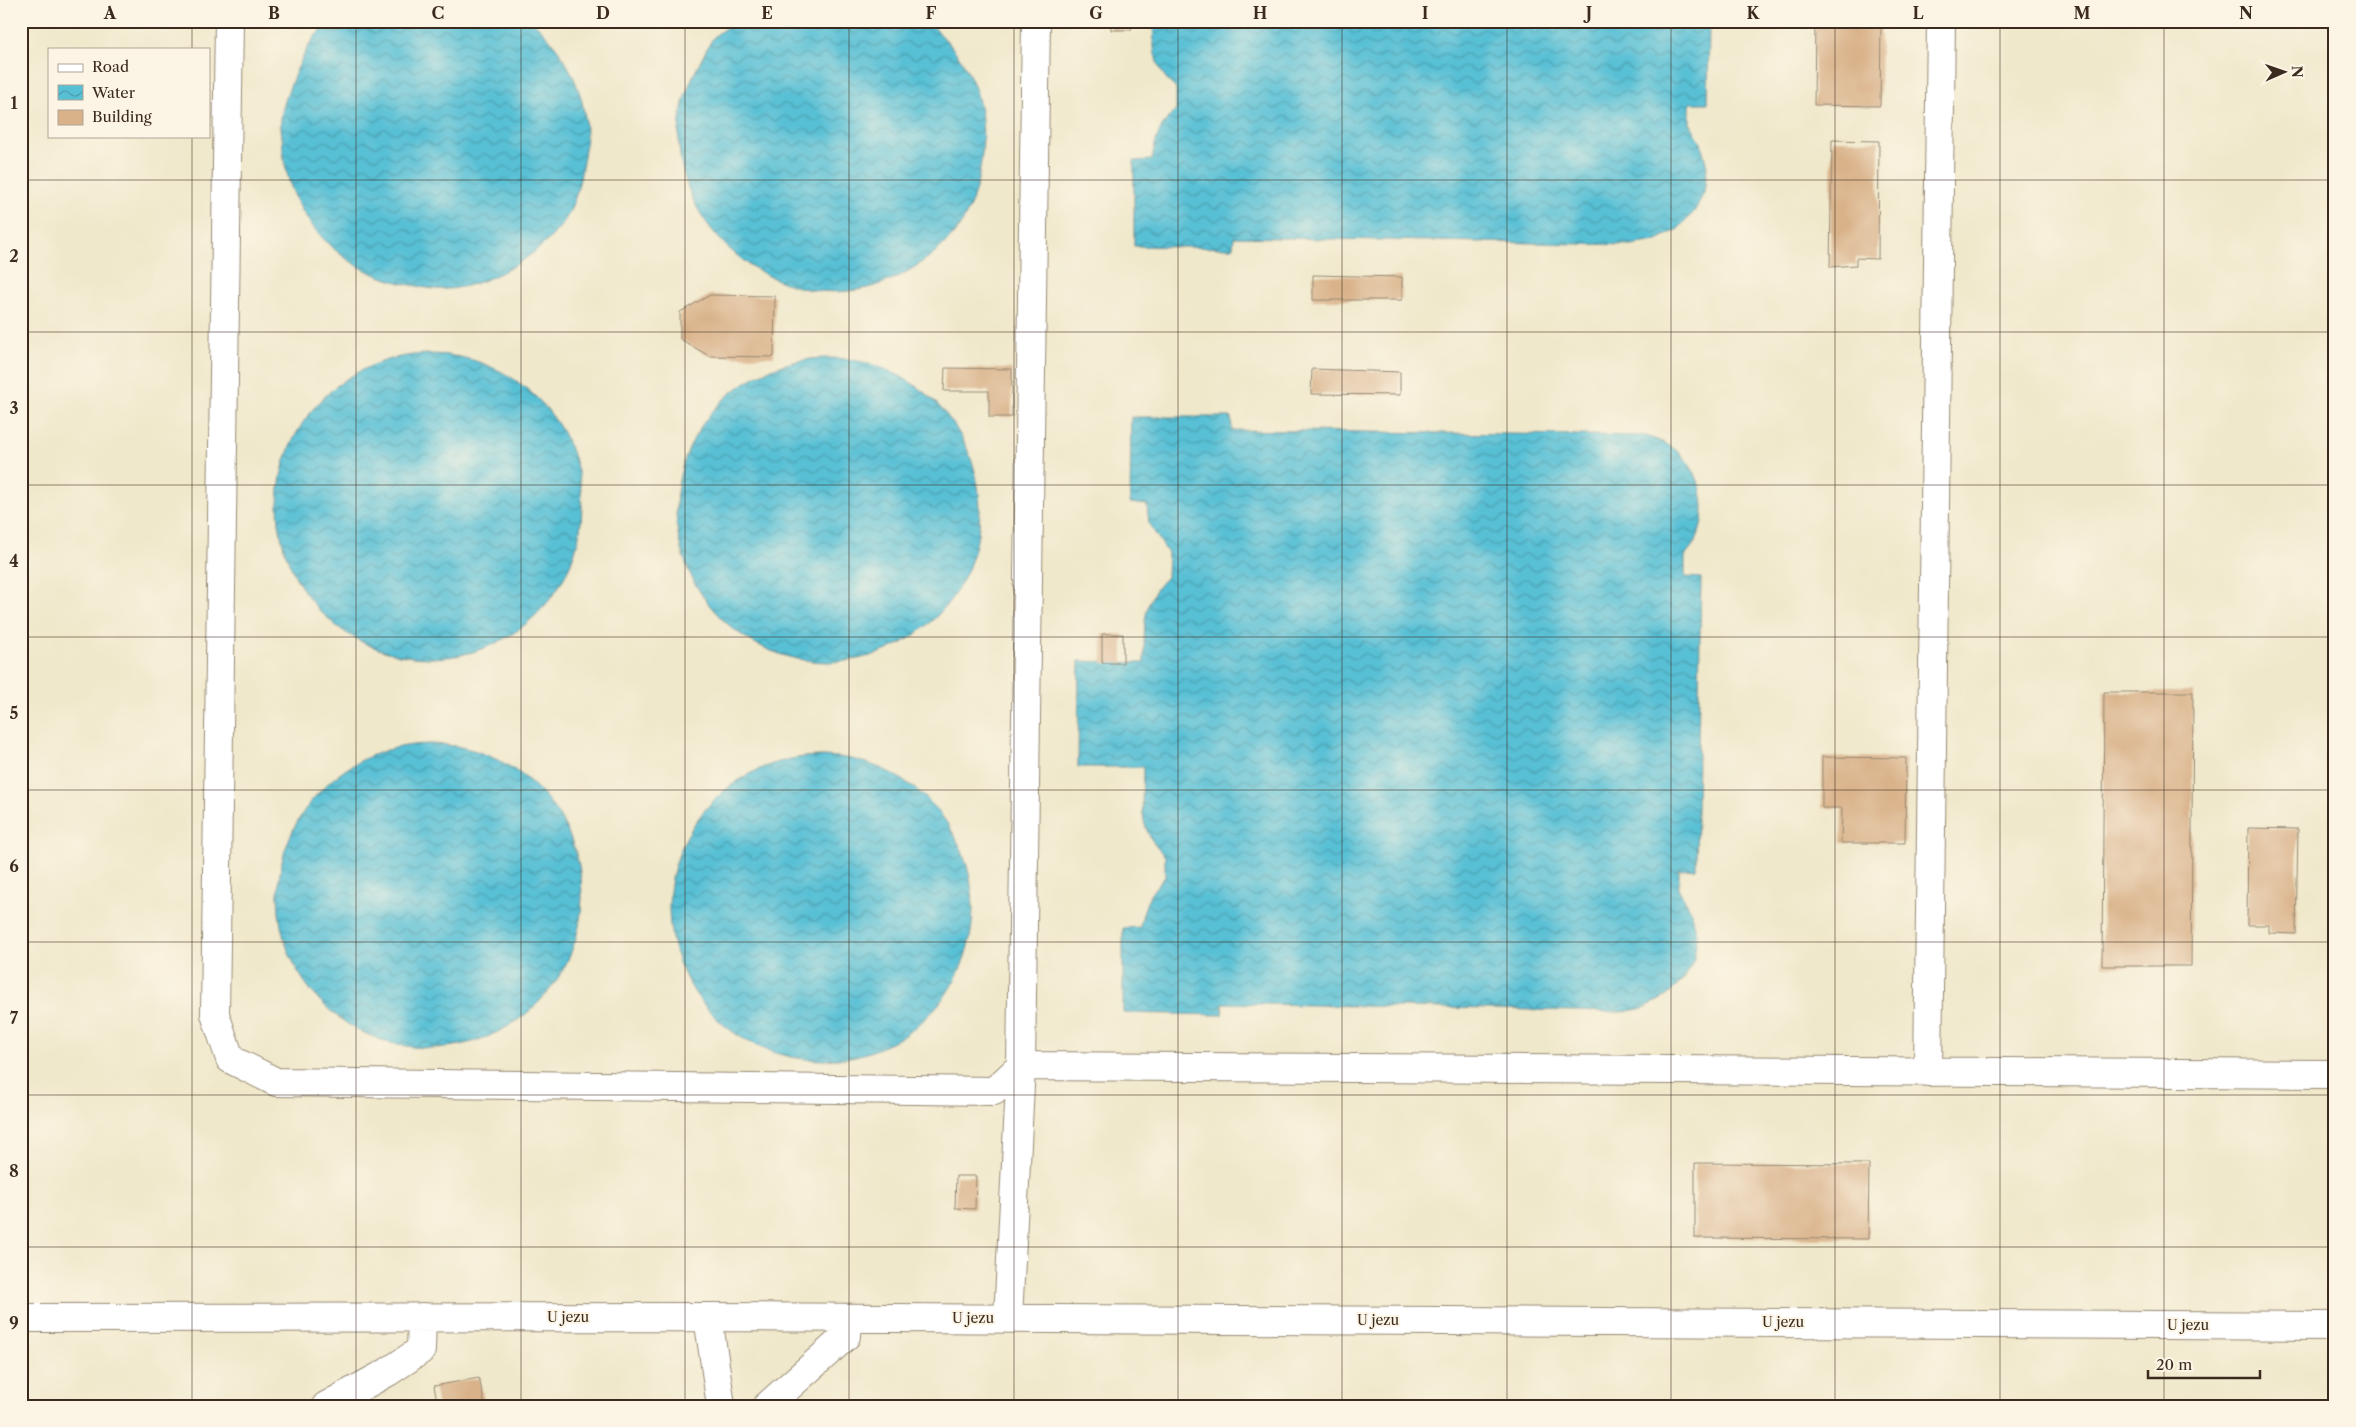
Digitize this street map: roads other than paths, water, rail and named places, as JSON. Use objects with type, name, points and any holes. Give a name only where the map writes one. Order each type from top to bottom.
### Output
[{"type":"street","points":[[229,21],[215,1014],[230,1059],[276,1082],[994,1092],[1020,1066],[2335,1074]]},
{"type":"street","points":[[1008,1318],[1020,1066],[1036,21]]},
{"type":"street","points":[[1928,1072],[1941,21]]},
{"type":"street","points":[[708,1316],[720,1406]]},
{"type":"street","name":"U jezu","points":[[21,1318],[708,1316],[847,1319],[1008,1318],[2335,1326]]},
{"type":"street","points":[[326,1406],[388,1372],[421,1350],[422,1317]]},
{"type":"street","points":[[767,1406],[846,1336],[847,1319]]},
{"type":"water","points":[[333,21],[532,21],[546,34],[568,65],[576,82],[582,100],[586,137],[581,174],[574,202],[560,227],[550,238],[524,259],[493,276],[462,287],[443,289],[391,280],[367,271],[345,258],[326,241],[309,222],[296,200],[288,175],[283,149],[281,122],[294,76],[305,52],[316,35]]},
{"type":"water","points":[[735,21],[927,21],[943,37],[957,53],[975,88],[983,126],[983,147],[977,186],[967,213],[952,236],[942,246],[916,266],[867,288],[818,291],[772,278],[732,251],[701,214],[683,170],[680,121],[696,70],[709,45],[716,35]]},
{"type":"water","points":[[1154,21],[1709,21],[1708,103],[1690,103],[1690,123],[1701,143],[1707,167],[1704,193],[1694,212],[1678,229],[1655,241],[1632,245],[1234,237],[1233,248],[1134,246],[1134,161],[1152,160],[1159,132],[1176,110],[1176,89],[1163,73],[1154,51]]},
{"type":"water","points":[[430,354],[460,357],[488,366],[514,380],[537,399],[556,422],[570,448],[579,476],[582,506],[579,536],[570,564],[556,590],[537,613],[514,632],[488,646],[460,655],[430,658],[400,655],[372,646],[346,632],[323,613],[304,590],[290,564],[281,536],[278,506],[281,476],[290,448],[304,422],[323,399],[346,380],[372,366],[400,357]]},
{"type":"water","points":[[828,358],[858,361],[886,370],[912,384],[935,403],[954,426],[968,452],[977,480],[980,510],[977,540],[968,568],[954,594],[935,617],[912,636],[886,650],[858,659],[828,662],[798,659],[770,650],[744,636],[721,617],[702,594],[688,568],[679,540],[676,510],[679,480],[688,452],[702,426],[721,403],[744,384],[770,370],[798,361]]},
{"type":"water","points":[[1131,417],[1231,417],[1232,430],[1646,436],[1668,445],[1681,455],[1691,467],[1698,481],[1703,513],[1700,529],[1694,543],[1685,556],[1685,577],[1701,578],[1696,869],[1679,870],[1679,890],[1690,909],[1697,933],[1694,959],[1684,979],[1667,996],[1644,1008],[1622,1012],[1223,1003],[1222,1015],[1123,1013],[1123,928],[1140,927],[1148,900],[1155,888],[1165,877],[1165,856],[1149,836],[1145,826],[1142,804],[1143,767],[1078,767],[1079,661],[1144,663],[1145,627],[1148,606],[1152,596],[1167,577],[1168,553],[1149,524],[1147,505],[1130,503]]},
{"type":"water","points":[[430,744],[460,747],[488,756],[514,770],[537,789],[556,812],[570,838],[579,866],[582,896],[579,926],[570,954],[556,980],[537,1003],[514,1022],[488,1036],[460,1045],[430,1048],[400,1045],[372,1036],[346,1022],[323,1003],[304,980],[290,954],[281,926],[278,896],[281,866],[290,838],[304,812],[323,789],[346,770],[372,756],[400,747]]},
{"type":"water","points":[[821,756],[851,759],[879,768],[905,782],[928,801],[947,824],[961,850],[970,878],[973,908],[970,938],[961,966],[947,992],[928,1015],[905,1034],[879,1048],[851,1057],[821,1060],[791,1057],[763,1048],[737,1034],[714,1015],[695,992],[681,966],[672,938],[669,908],[672,878],[681,850],[695,824],[714,801],[737,782],[763,768],[791,759]]}]
